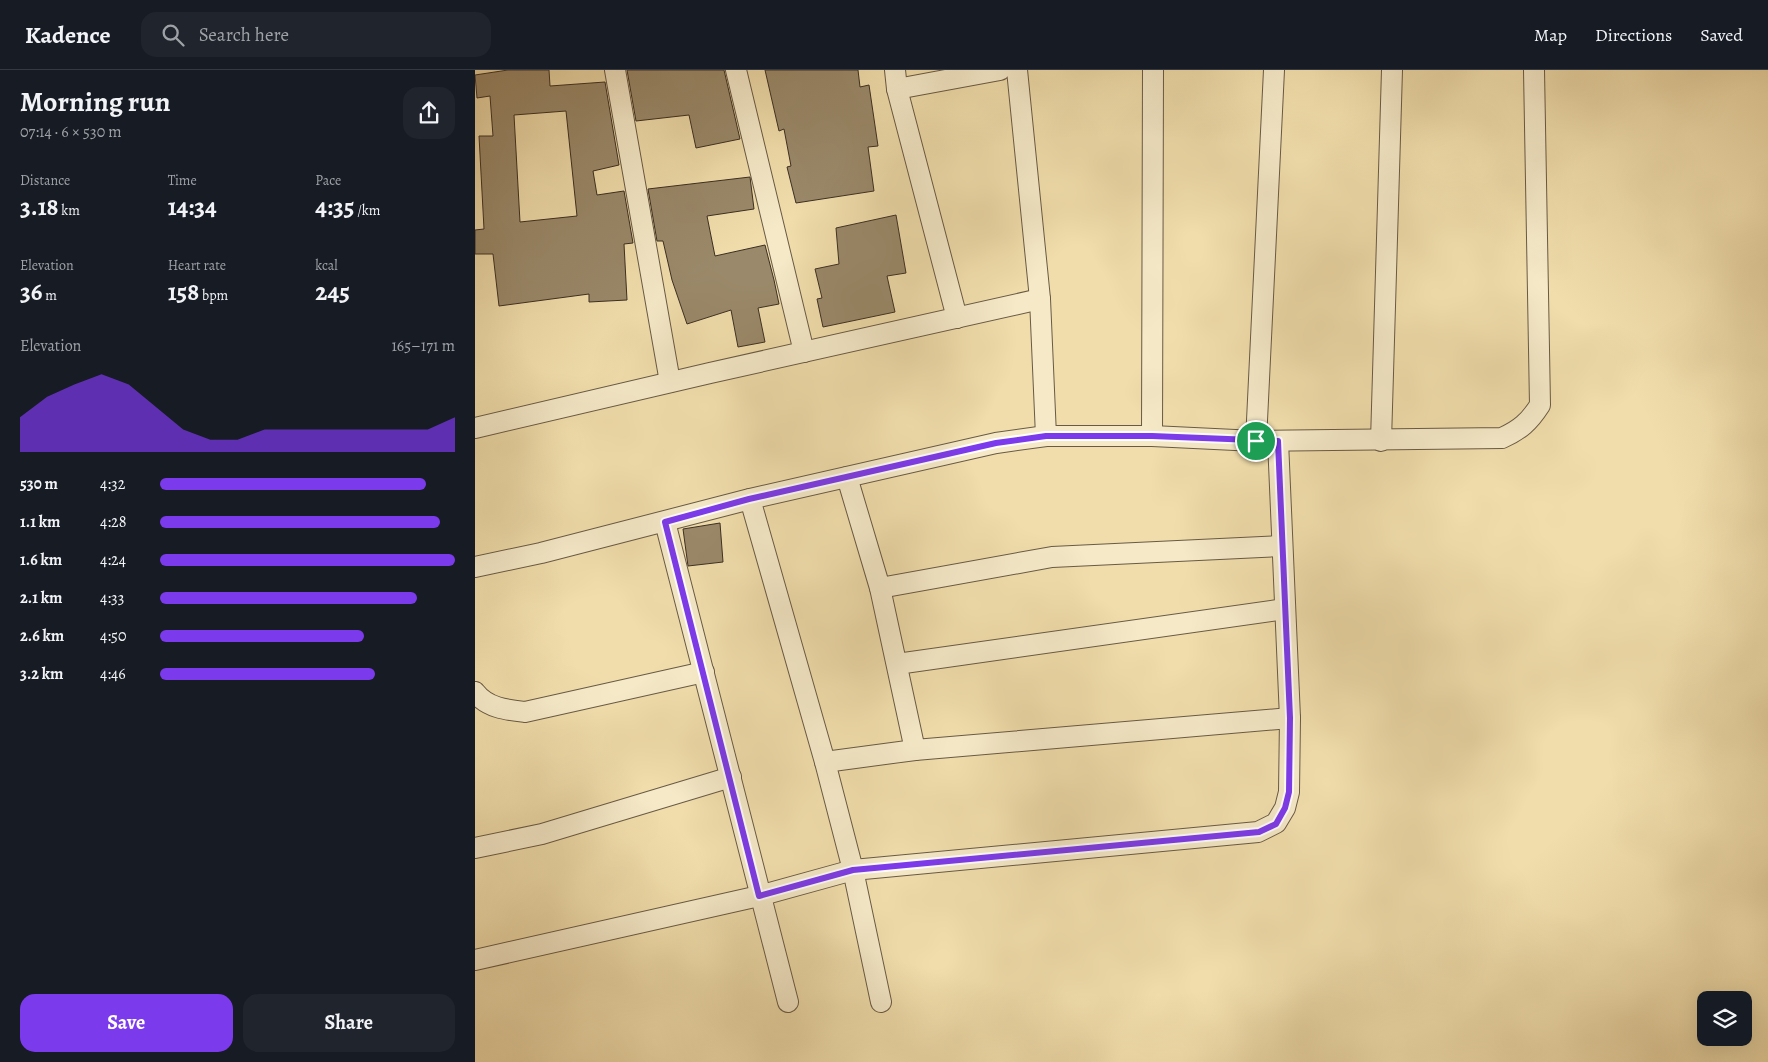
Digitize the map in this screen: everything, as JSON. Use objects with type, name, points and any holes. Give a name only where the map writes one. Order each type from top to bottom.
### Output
[{"type":"street","points":[[615,70],[670,382]]},
{"type":"street","points":[[736,70],[804,352]]},
{"type":"street","points":[[957,318],[896,80],[1000,70]]},
{"type":"street","points":[[1017,70],[1040,300],[1046,436]]},
{"type":"street","points":[[1152,436],[1153,70]]},
{"type":"street","points":[[1256,441],[1274,70]]},
{"type":"street","points":[[1381,441],[1392,70]]},
{"type":"street","points":[[475,567],[541,553],[749,499],[996,443],[1046,436],[1152,436],[1256,441],[1381,441],[1502,438],[1521,429],[1540,405],[1534,70]]},
{"type":"street","points":[[475,428],[670,382],[1040,300]]},
{"type":"street","points":[[475,960],[759,896],[853,870],[1259,832],[1276,824],[1285,808],[1289,792],[1290,718],[1281,546],[1278,441]]},
{"type":"street","points":[[847,477],[880,588],[915,750]]},
{"type":"street","points":[[749,499],[825,762],[853,870],[881,1002]]},
{"type":"street","points":[[665,522],[731,777],[759,896],[788,1002]]},
{"type":"street","points":[[880,588],[1052,557],[1281,546]]},
{"type":"street","points":[[897,664],[1285,609]]},
{"type":"street","points":[[475,692],[481,701],[497,707],[525,712],[704,672]]},
{"type":"street","points":[[825,762],[915,750],[1290,718]]},
{"type":"street","points":[[475,848],[542,834],[731,777]]},
{"type":"building","points":[[508,70],[549,70],[550,86],[605,82],[619,165],[593,171],[597,195],[624,191],[633,243],[624,244],[627,300],[589,302],[589,294],[499,306],[493,254],[475,254],[475,230],[484,229],[479,136],[493,136],[490,96],[477,98],[475,75]],"holes":[[[566,111],[577,216],[520,222],[514,115]]]},
{"type":"building","points":[[627,70],[724,70],[740,139],[696,148],[689,115],[636,121]]},
{"type":"building","points":[[765,70],[858,70],[860,87],[869,85],[878,146],[868,147],[874,191],[796,203],[787,167],[791,166],[784,129],[779,131]]},
{"type":"building","points":[[750,177],[754,209],[707,216],[715,256],[765,245],[774,280],[779,304],[758,308],[765,342],[738,347],[731,310],[687,324],[672,280],[663,241],[657,241],[648,189]]},
{"type":"building","points":[[896,215],[906,273],[887,276],[895,312],[823,327],[817,299],[822,298],[815,269],[839,264],[836,228]]},
{"type":"building","points":[[720,523],[723,562],[688,566],[683,529]]},
{"type":"route","points":[[1046,436],[1152,436],[1256,441],[1278,441],[1281,546],[1290,718],[1289,792],[1285,808],[1276,824],[1259,832],[853,870],[759,896],[731,777],[665,522],[749,499],[996,443],[1046,436]]}]
